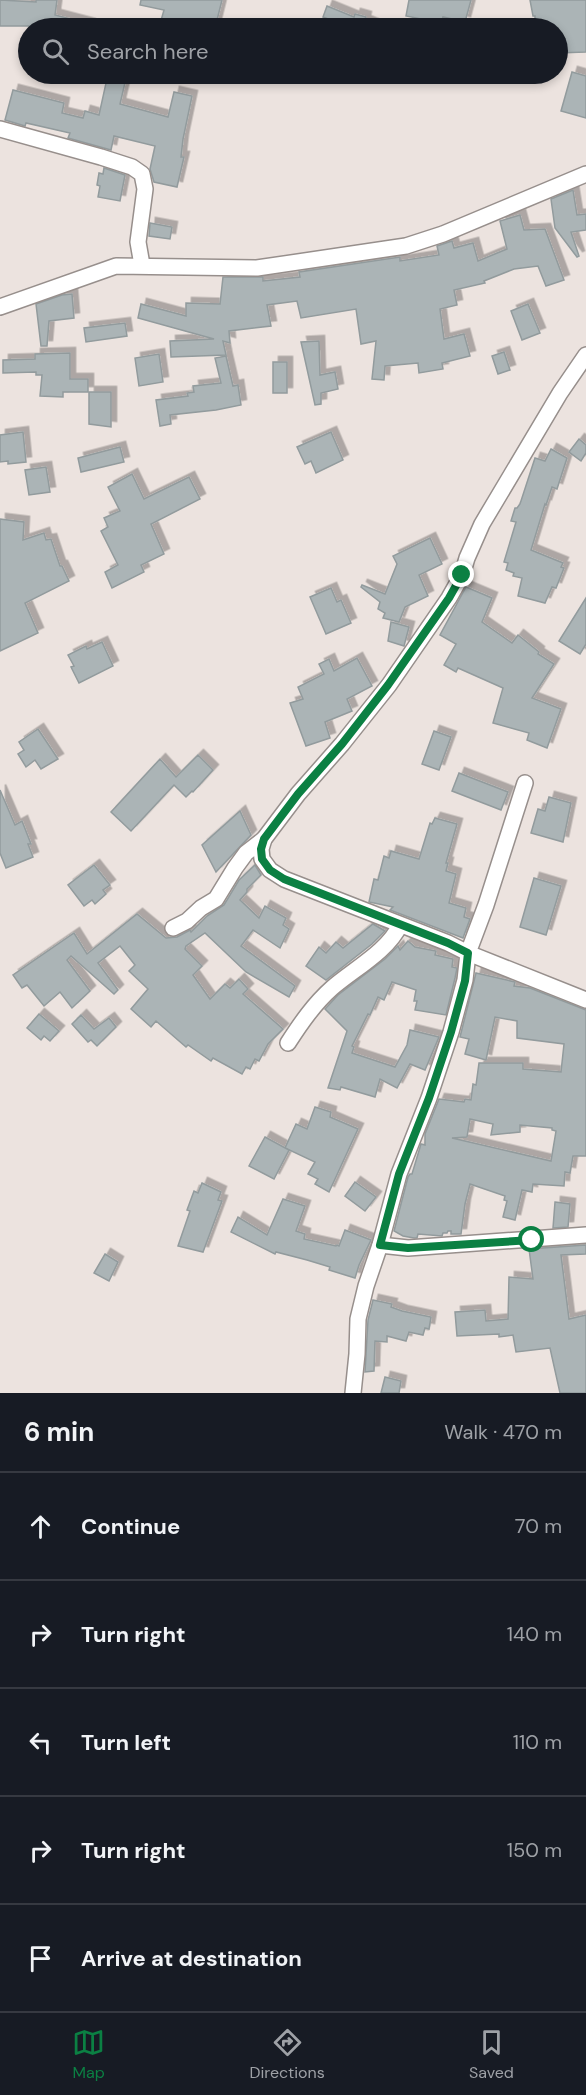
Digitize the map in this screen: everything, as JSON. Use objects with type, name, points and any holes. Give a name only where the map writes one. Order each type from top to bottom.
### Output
[{"type":"street","points":[[0,129],[101,157],[132,167],[142,174],[145,189],[138,242],[142,265]]},
{"type":"street","points":[[0,307],[116,266],[207,268],[275,266],[406,246],[443,234],[586,174]]},
{"type":"street","points":[[173,928],[187,921],[201,908],[216,899],[246,853],[264,839],[388,685],[449,598],[462,575],[482,525],[560,393],[586,356]]},
{"type":"street","points":[[353,1393],[358,1319],[366,1286],[380,1245],[399,1174],[429,1098],[451,1032],[465,981],[468,953],[486,905],[525,783]]},
{"type":"street","points":[[264,839],[261,849],[262,859],[270,870],[284,879],[586,1000]]},
{"type":"street","points":[[288,1043],[306,1014],[330,990],[383,948],[395,936],[400,925]]},
{"type":"street","points":[[380,1245],[408,1248],[586,1235]]},
{"type":"building","points":[[0,0],[36,2],[36,0],[57,0],[55,15],[67,18],[18,18],[18,26],[0,26]]},
{"type":"building","points":[[141,0],[222,0],[218,18],[162,18],[164,10],[140,5]]},
{"type":"building","points":[[409,0],[471,0],[466,18],[406,16]]},
{"type":"building","points":[[530,0],[586,0],[586,52],[568,53],[568,18],[535,18]]},
{"type":"building","points":[[327,6],[354,17],[355,14],[366,17],[326,18],[323,17]]},
{"type":"building","points":[[572,72],[586,76],[586,118],[561,111]]},
{"type":"building","points":[[106,84],[125,84],[120,104],[168,117],[174,92],[192,96],[183,139],[181,157],[184,157],[177,187],[154,182],[150,169],[155,146],[114,136],[111,150],[68,138],[70,133],[26,123],[25,126],[5,120],[13,90],[64,103],[62,113],[83,118],[85,111],[99,115]]},
{"type":"building","points":[[104,168],[125,175],[120,201],[98,197],[99,173],[103,174]]},
{"type":"building","points":[[573,190],[577,215],[586,214],[586,230],[571,232],[579,256],[577,257],[555,228],[551,199]]},
{"type":"building","points":[[520,215],[524,230],[545,229],[564,280],[546,286],[538,266],[514,269],[484,281],[485,283],[454,290],[457,305],[440,309],[444,339],[464,334],[470,356],[442,363],[443,369],[419,373],[418,363],[385,366],[384,380],[372,379],[376,341],[361,344],[356,309],[301,318],[297,301],[267,305],[271,326],[229,331],[230,343],[223,341],[226,355],[171,357],[170,341],[214,339],[138,318],[141,304],[186,316],[186,303],[220,304],[223,277],[263,277],[263,281],[300,277],[299,272],[400,257],[400,261],[439,255],[437,246],[452,241],[454,248],[473,243],[478,261],[507,249],[500,221]]},
{"type":"building","points":[[150,223],[172,227],[170,239],[149,236]]},
{"type":"building","points":[[72,294],[74,318],[49,321],[47,346],[41,346],[36,304]]},
{"type":"building","points":[[528,304],[540,333],[522,340],[511,311]]},
{"type":"building","points":[[125,323],[127,336],[86,342],[84,328]]},
{"type":"building","points":[[319,341],[320,375],[335,372],[338,389],[321,393],[321,404],[315,405],[301,342]]},
{"type":"building","points":[[504,352],[510,370],[498,374],[492,356]]},
{"type":"building","points":[[70,353],[70,379],[88,379],[88,392],[63,392],[63,397],[40,396],[42,375],[36,375],[36,372],[3,373],[3,360],[35,359],[35,354]]},
{"type":"building","points":[[159,354],[163,382],[139,386],[135,358]]},
{"type":"building","points":[[226,356],[233,386],[238,385],[241,405],[170,415],[171,424],[160,426],[156,400],[188,396],[187,393],[194,392],[193,386],[221,383],[215,358]]},
{"type":"building","points":[[273,362],[287,362],[287,393],[273,393]]},
{"type":"building","points":[[89,392],[111,392],[111,427],[89,424]]},
{"type":"building","points":[[23,432],[26,462],[8,464],[8,461],[0,462],[0,435]]},
{"type":"building","points":[[331,432],[343,460],[316,473],[311,461],[305,464],[297,447]]},
{"type":"building","points":[[579,439],[586,445],[586,453],[581,461],[569,452]]},
{"type":"building","points":[[120,447],[124,462],[81,472],[78,458]]},
{"type":"building","points":[[551,449],[567,458],[557,489],[552,487],[545,504],[531,550],[563,563],[561,567],[564,568],[556,588],[552,587],[545,603],[518,596],[522,578],[513,576],[514,573],[506,570],[508,563],[504,562],[516,522],[511,521],[515,508],[520,504],[535,458],[545,461]]},
{"type":"building","points":[[46,467],[50,492],[29,495],[25,470]]},
{"type":"building","points":[[132,474],[144,499],[189,477],[200,499],[151,524],[164,554],[141,565],[144,572],[112,588],[105,572],[118,565],[101,531],[108,527],[104,518],[120,511],[108,487]]},
{"type":"building","points":[[0,519],[24,522],[23,540],[44,533],[46,540],[51,539],[60,566],[69,581],[25,603],[38,633],[0,651]]},
{"type":"building","points":[[430,538],[442,564],[419,575],[428,596],[405,607],[399,622],[383,618],[385,613],[378,609],[380,602],[361,587],[362,585],[385,594],[397,564],[393,556]]},
{"type":"building","points":[[466,587],[492,598],[482,622],[512,643],[518,635],[539,652],[538,654],[554,664],[532,698],[561,709],[547,748],[527,740],[529,733],[493,723],[503,688],[458,668],[456,672],[444,665],[456,644],[440,635]]},
{"type":"building","points":[[331,588],[337,602],[341,600],[351,623],[326,634],[310,597]]},
{"type":"building","points":[[586,598],[586,644],[580,654],[559,641]]},
{"type":"building","points":[[391,622],[409,627],[404,646],[388,641]]},
{"type":"building","points":[[102,642],[113,666],[79,683],[68,655],[86,646],[87,649]]},
{"type":"building","points":[[357,658],[372,686],[347,699],[352,711],[325,722],[330,738],[306,746],[290,703],[303,699],[298,687],[324,674],[319,664],[329,659],[334,671]]},
{"type":"building","points":[[38,729],[58,759],[41,769],[35,760],[26,767],[18,754],[24,750],[19,742]]},
{"type":"building","points":[[434,731],[451,737],[439,770],[422,764]]},
{"type":"building","points":[[198,755],[213,770],[186,797],[174,785],[131,831],[111,812],[160,759],[176,777]]},
{"type":"building","points":[[459,773],[508,792],[501,810],[452,791]]},
{"type":"building","points":[[0,790],[15,825],[22,821],[31,844],[28,844],[33,857],[6,868],[0,853]]},
{"type":"building","points":[[549,797],[571,803],[563,842],[531,833],[538,809],[545,811]]},
{"type":"building","points":[[240,811],[251,835],[216,872],[202,845]]},
{"type":"building","points":[[435,818],[457,824],[446,863],[448,863],[446,871],[456,874],[449,903],[466,908],[464,917],[470,919],[463,938],[390,910],[393,907],[369,902],[374,879],[378,880],[384,856],[389,858],[391,851],[419,859],[430,823],[432,824]]},
{"type":"building","points":[[94,865],[110,885],[103,890],[106,894],[95,904],[92,900],[84,906],[68,885]]},
{"type":"building","points":[[255,865],[261,875],[240,900],[259,918],[265,906],[286,918],[283,925],[289,929],[280,948],[253,930],[241,946],[295,986],[289,997],[246,972],[205,933],[185,949],[202,966],[193,975],[210,999],[225,984],[230,988],[239,979],[248,989],[243,994],[283,1029],[268,1044],[259,1061],[255,1059],[250,1069],[246,1067],[242,1074],[213,1058],[211,1061],[188,1045],[186,1047],[156,1021],[151,1027],[131,1009],[148,989],[129,971],[135,965],[120,946],[98,963],[118,990],[114,994],[71,956],[67,960],[90,991],[72,1008],[60,992],[44,1006],[27,985],[22,988],[13,975],[74,933],[87,954],[137,914],[166,938],[177,937],[190,930],[191,932],[207,916],[224,905],[239,880]]},
{"type":"building","points":[[534,878],[561,886],[546,935],[520,927]]},
{"type":"building","points":[[373,924],[385,931],[326,980],[306,966],[319,947],[326,953],[336,942],[343,948]]},
{"type":"building","points":[[408,941],[415,947],[436,951],[435,955],[453,959],[452,967],[457,968],[446,1015],[415,1010],[416,990],[392,982],[384,1000],[378,997],[370,1015],[368,1014],[352,1046],[354,1047],[352,1053],[395,1067],[407,1045],[410,1030],[439,1037],[425,1070],[410,1064],[397,1088],[380,1079],[375,1097],[341,1087],[340,1090],[328,1088],[347,1031],[325,1009],[338,995],[385,959],[398,946],[400,950]]},
{"type":"building","points":[[476,973],[515,982],[514,986],[530,988],[586,1010],[586,1156],[573,1156],[570,1173],[565,1172],[564,1186],[533,1184],[532,1192],[522,1190],[515,1220],[503,1217],[507,1201],[504,1200],[505,1196],[470,1184],[461,1234],[451,1234],[451,1231],[448,1231],[442,1236],[418,1234],[417,1238],[414,1238],[403,1236],[394,1231],[408,1177],[412,1174],[421,1144],[425,1145],[425,1134],[439,1099],[464,1102],[465,1099],[471,1100],[479,1063],[523,1063],[523,1069],[561,1072],[564,1044],[517,1038],[517,1021],[495,1017],[486,1060],[465,1054],[469,1039],[460,1037]],"holes":[[[470,1119],[493,1124],[491,1135],[520,1132],[520,1125],[552,1128],[556,1131],[551,1161],[452,1138],[467,1137]]]},
{"type":"building","points":[[39,1014],[59,1031],[50,1041],[44,1036],[41,1040],[27,1028]]},
{"type":"building","points":[[81,1015],[94,1029],[109,1018],[116,1027],[97,1046],[91,1040],[88,1042],[72,1024]]},
{"type":"building","points":[[315,1107],[331,1112],[330,1117],[358,1129],[329,1192],[315,1184],[318,1179],[308,1174],[315,1162],[285,1148],[296,1124],[307,1129]]},
{"type":"building","points":[[265,1137],[289,1150],[274,1179],[249,1166]]},
{"type":"building","points":[[355,1182],[376,1197],[365,1211],[345,1196]]},
{"type":"building","points":[[202,1183],[221,1192],[218,1200],[222,1201],[203,1252],[178,1246],[194,1191],[198,1193]]},
{"type":"building","points":[[283,1199],[305,1206],[296,1231],[305,1234],[304,1239],[339,1246],[345,1230],[371,1240],[355,1278],[307,1260],[276,1252],[275,1254],[231,1232],[238,1217],[267,1235]]},
{"type":"building","points":[[555,1202],[570,1204],[568,1227],[553,1228]]},
{"type":"building","points":[[586,1245],[586,1254],[561,1255],[569,1319],[586,1315],[586,1393],[560,1393],[550,1348],[516,1352],[513,1335],[457,1336],[455,1312],[485,1310],[486,1321],[508,1319],[509,1277],[533,1279],[529,1249]]},
{"type":"building","points":[[105,1254],[118,1262],[109,1281],[94,1273]]},
{"type":"building","points":[[373,1300],[392,1304],[391,1307],[402,1311],[431,1317],[429,1329],[425,1328],[423,1335],[409,1332],[406,1341],[387,1336],[387,1342],[375,1341],[374,1371],[365,1372],[368,1320]]},
{"type":"building","points":[[385,1377],[401,1381],[399,1393],[381,1393]]},
{"type":"route","points":[[462,575],[449,598],[388,685],[264,839],[261,849],[262,859],[270,870],[284,879],[448,943],[468,953],[465,981],[451,1032],[417,1132],[399,1174],[380,1245],[408,1248],[532,1240]]}]
